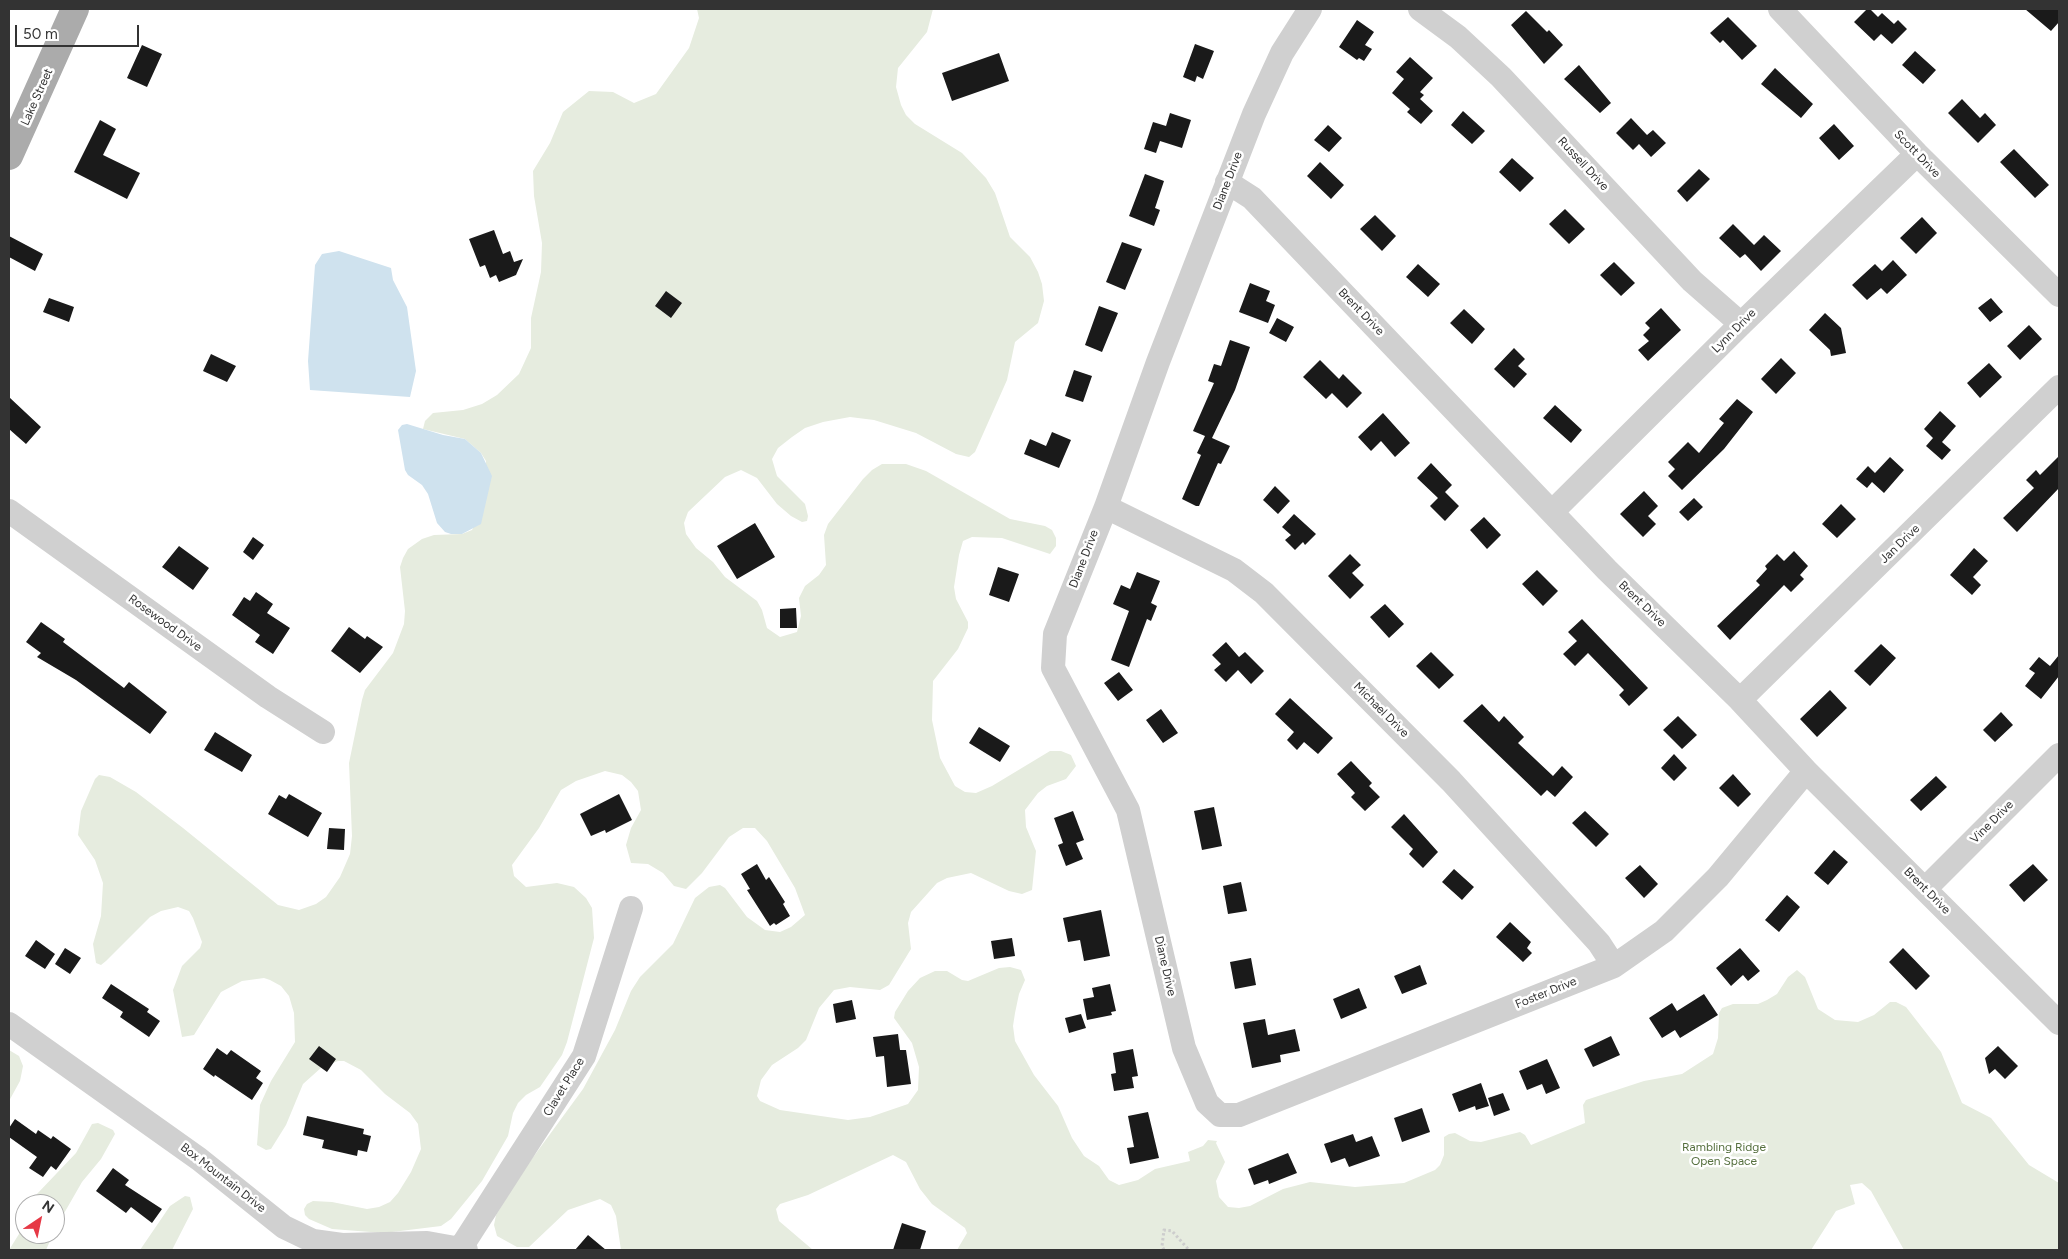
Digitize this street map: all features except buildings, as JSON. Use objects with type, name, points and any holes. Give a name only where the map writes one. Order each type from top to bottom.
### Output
[{"type":"main road","name":"Lake Street","points":[[9,156],[75,9]]},
{"type":"street","name":"Diane Drive","points":[[1220,1115],[1207,1103],[1184,1048],[1128,810],[1053,668],[1055,634],[1106,507],[1158,362],[1254,114],[1282,53],[1310,9]]},
{"type":"street","name":"Russell Drive","points":[[1420,9],[1458,37],[1502,76],[1692,281],[1741,324]]},
{"type":"street","name":"Scott Drive","points":[[1780,9],[1917,154],[2059,295]]},
{"type":"street","name":"Lynn Drive","points":[[1553,511],[1741,324],[1917,154]]},
{"type":"street","name":"Brent Drive","points":[[1227,182],[1252,198],[1553,511],[1607,570],[1740,700],[1806,770],[2059,1024]]},
{"type":"street","name":"Jan Drive","points":[[1740,700],[2059,387]]},
{"type":"street","name":"Michael Drive","points":[[1106,507],[1234,570],[1264,593],[1452,781],[1599,943],[1614,966]]},
{"type":"street","name":"Rosewood Drive","points":[[9,511],[268,697],[323,732]]},
{"type":"street","name":"Vine Drive","points":[[1925,889],[2059,755]]},
{"type":"street","name":"Foster Drive","points":[[1220,1115],[1239,1115],[1614,966],[1664,931],[1704,890],[1806,770]]},
{"type":"street","name":"Clavet Place","points":[[463,1249],[584,1056],[631,908]]},
{"type":"street","name":"Box Mountain Drive","points":[[9,1024],[199,1159],[284,1226],[313,1241],[342,1245],[427,1243],[463,1249]]},
{"type":"path","points":[[1164,1250],[1162,1246],[1164,1230],[1172,1231],[1189,1250]]},
{"type":"green space","name":"Rambling Ridge Open Space","points":[[697,9],[933,9],[927,32],[898,68],[896,87],[901,105],[906,115],[915,124],[962,153],[986,178],[995,193],[1010,237],[1030,257],[1038,272],[1044,301],[1038,323],[1015,342],[1007,380],[975,452],[969,457],[956,454],[916,433],[874,420],[850,417],[823,422],[805,428],[792,437],[778,448],[772,459],[777,476],[805,504],[808,516],[807,521],[802,522],[791,516],[777,504],[757,478],[741,470],[725,477],[688,512],[684,523],[686,534],[696,548],[713,562],[725,577],[757,601],[762,610],[767,628],[780,637],[797,632],[801,616],[799,598],[805,586],[819,575],[826,565],[824,535],[828,524],[863,479],[882,464],[906,464],[926,471],[1010,519],[1045,526],[1052,530],[1056,538],[1056,546],[1050,554],[1002,538],[972,537],[963,541],[954,587],[956,599],[968,622],[968,628],[958,649],[933,681],[932,720],[940,758],[955,786],[965,792],[976,793],[992,786],[1050,751],[1061,751],[1071,755],[1076,766],[1066,779],[1047,786],[1038,793],[1025,810],[1026,827],[1036,851],[1032,890],[1022,894],[1009,891],[971,873],[947,878],[937,883],[911,912],[908,923],[911,949],[889,985],[880,990],[850,987],[834,990],[819,1008],[806,1040],[798,1048],[772,1065],[761,1080],[757,1096],[760,1101],[780,1110],[848,1120],[870,1117],[908,1104],[918,1090],[919,1067],[912,1043],[894,1018],[895,1012],[908,991],[920,978],[935,971],[947,971],[962,980],[968,981],[999,968],[1010,967],[1021,970],[1025,980],[1019,994],[1015,1013],[1013,1026],[1015,1041],[1034,1075],[1058,1106],[1072,1138],[1084,1156],[1099,1166],[1109,1180],[1119,1185],[1138,1180],[1155,1169],[1190,1161],[1188,1152],[1203,1146],[1208,1140],[1217,1141],[1216,1143],[1225,1162],[1216,1181],[1219,1197],[1228,1207],[1239,1208],[1250,1206],[1283,1189],[1310,1182],[1355,1187],[1404,1183],[1435,1170],[1440,1165],[1444,1155],[1444,1137],[1449,1134],[1455,1133],[1470,1141],[1481,1142],[1520,1132],[1525,1135],[1531,1145],[1585,1123],[1583,1105],[1586,1100],[1644,1081],[1682,1074],[1713,1054],[1718,1038],[1719,1013],[1722,1008],[1733,1004],[1758,1004],[1767,1000],[1777,994],[1788,977],[1797,970],[1805,977],[1818,1009],[1835,1020],[1858,1022],[1874,1015],[1890,1002],[1896,1002],[1906,1007],[1941,1052],[1962,1103],[1991,1118],[2029,1165],[2059,1183],[2059,1250],[1904,1250],[1871,1191],[1862,1183],[1850,1185],[1855,1204],[1836,1211],[1811,1250],[957,1250],[967,1233],[965,1228],[932,1204],[920,1189],[906,1162],[893,1155],[808,1195],[780,1204],[776,1209],[779,1221],[813,1250],[621,1250],[616,1216],[611,1205],[600,1199],[568,1210],[529,1247],[517,1247],[497,1236],[494,1225],[496,1215],[523,1171],[583,1089],[615,1030],[631,991],[640,977],[673,944],[695,898],[709,887],[720,885],[725,888],[747,917],[765,930],[780,932],[791,927],[805,915],[795,888],[767,841],[755,828],[743,828],[729,837],[702,873],[686,889],[674,886],[663,873],[648,864],[631,863],[626,845],[631,828],[641,810],[638,791],[622,775],[605,771],[576,781],[561,790],[539,828],[512,865],[514,876],[526,887],[557,883],[574,887],[586,898],[592,908],[594,938],[562,1055],[540,1087],[526,1095],[518,1103],[513,1113],[508,1136],[482,1181],[451,1219],[441,1226],[384,1233],[332,1229],[309,1219],[305,1215],[304,1209],[307,1204],[313,1201],[332,1202],[367,1209],[379,1207],[390,1202],[411,1172],[421,1149],[418,1124],[410,1113],[385,1094],[361,1070],[344,1061],[338,1061],[322,1067],[303,1084],[286,1125],[271,1149],[266,1150],[257,1145],[260,1105],[271,1081],[295,1042],[294,1013],[289,996],[281,986],[264,978],[242,981],[221,992],[194,1035],[182,1037],[173,990],[182,966],[200,948],[202,942],[189,911],[178,907],[161,911],[150,917],[106,961],[101,965],[96,963],[93,944],[101,916],[103,883],[95,860],[78,835],[81,811],[95,779],[99,775],[110,777],[136,792],[278,905],[299,910],[316,904],[326,897],[340,877],[350,854],[352,836],[349,763],[362,700],[365,690],[393,653],[404,624],[405,611],[400,567],[403,558],[408,549],[422,539],[434,535],[462,534],[472,530],[483,509],[486,461],[481,453],[465,439],[423,429],[425,421],[433,413],[463,410],[482,404],[497,395],[519,374],[531,348],[531,318],[541,272],[542,243],[534,196],[533,171],[550,143],[563,112],[589,91],[613,92],[634,103],[656,94],[689,48],[699,18]]},
{"type":"green space","points":[[9,1050],[19,1056],[23,1066],[20,1081],[9,1101]]},
{"type":"green space","points":[[98,1123],[113,1130],[115,1134],[101,1159],[82,1182],[65,1212],[65,1194],[37,1194],[76,1153],[92,1124]]},
{"type":"green space","points":[[185,1196],[190,1197],[193,1209],[172,1250],[140,1250],[170,1206]]},
{"type":"green space","points":[[15,1240],[15,1244],[49,1244],[46,1250],[9,1250]]},
{"type":"water","points":[[339,251],[391,268],[393,280],[407,307],[416,371],[410,397],[310,390],[308,361],[315,265],[322,254]]},
{"type":"water","points":[[407,424],[443,435],[465,439],[481,453],[492,476],[481,524],[462,534],[451,534],[445,532],[437,523],[428,494],[422,485],[408,475],[405,470],[398,430],[402,425]]}]
